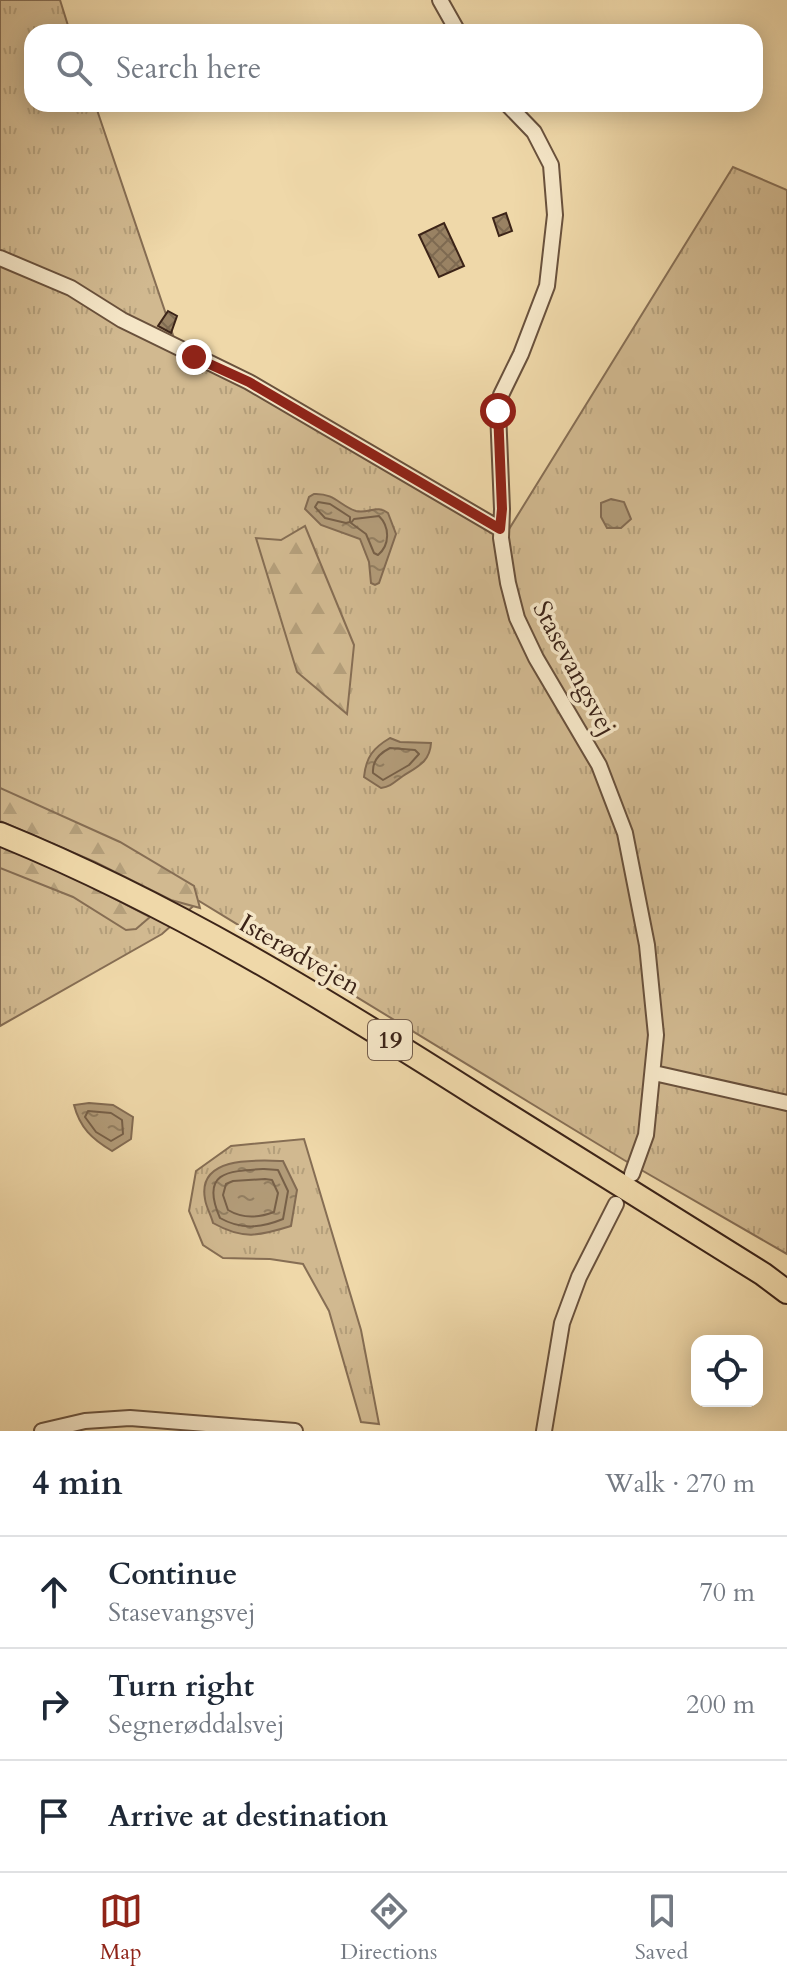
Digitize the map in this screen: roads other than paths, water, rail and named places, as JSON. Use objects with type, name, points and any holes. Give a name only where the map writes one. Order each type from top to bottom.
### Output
[{"type":"highway","name":"Isterødvejen","points":[[0,834],[134,896],[230,945],[326,1000],[787,1292]]},
{"type":"highway","name":"Isterødvejen","points":[[763,1274],[787,1283]]},
{"type":"street","points":[[440,0],[454,24]]},
{"type":"street","name":"Stasevangsvej","points":[[515,112],[534,132],[551,165],[555,215],[547,286],[521,354],[501,395],[498,411],[500,529],[517,618],[536,658],[599,765],[625,833],[647,945],[656,1035],[646,1135],[632,1174]]},
{"type":"street","points":[[0,258],[71,288],[122,320],[249,382],[500,529]]},
{"type":"street","points":[[654,1073],[787,1103]]},
{"type":"street","points":[[544,1431],[562,1323],[579,1277],[616,1204]]},
{"type":"street","points":[[42,1431],[85,1421],[130,1418],[295,1431]]},
{"type":"water","points":[[314,494],[332,498],[356,511],[380,509],[388,513],[396,534],[379,583],[371,583],[369,562],[360,539],[321,525],[305,509],[309,497]]},
{"type":"water","points":[[611,499],[624,502],[631,519],[621,528],[607,528],[601,517],[601,503]]},
{"type":"water","points":[[390,738],[400,742],[431,743],[430,750],[418,767],[381,788],[364,777],[365,770],[371,754]]},
{"type":"water","points":[[74,1105],[113,1105],[133,1117],[131,1139],[112,1151],[93,1137],[83,1126]]},
{"type":"water","points":[[244,1161],[283,1161],[297,1190],[291,1226],[251,1235],[233,1232],[213,1223],[205,1199],[205,1185],[210,1175],[219,1168]]}]
